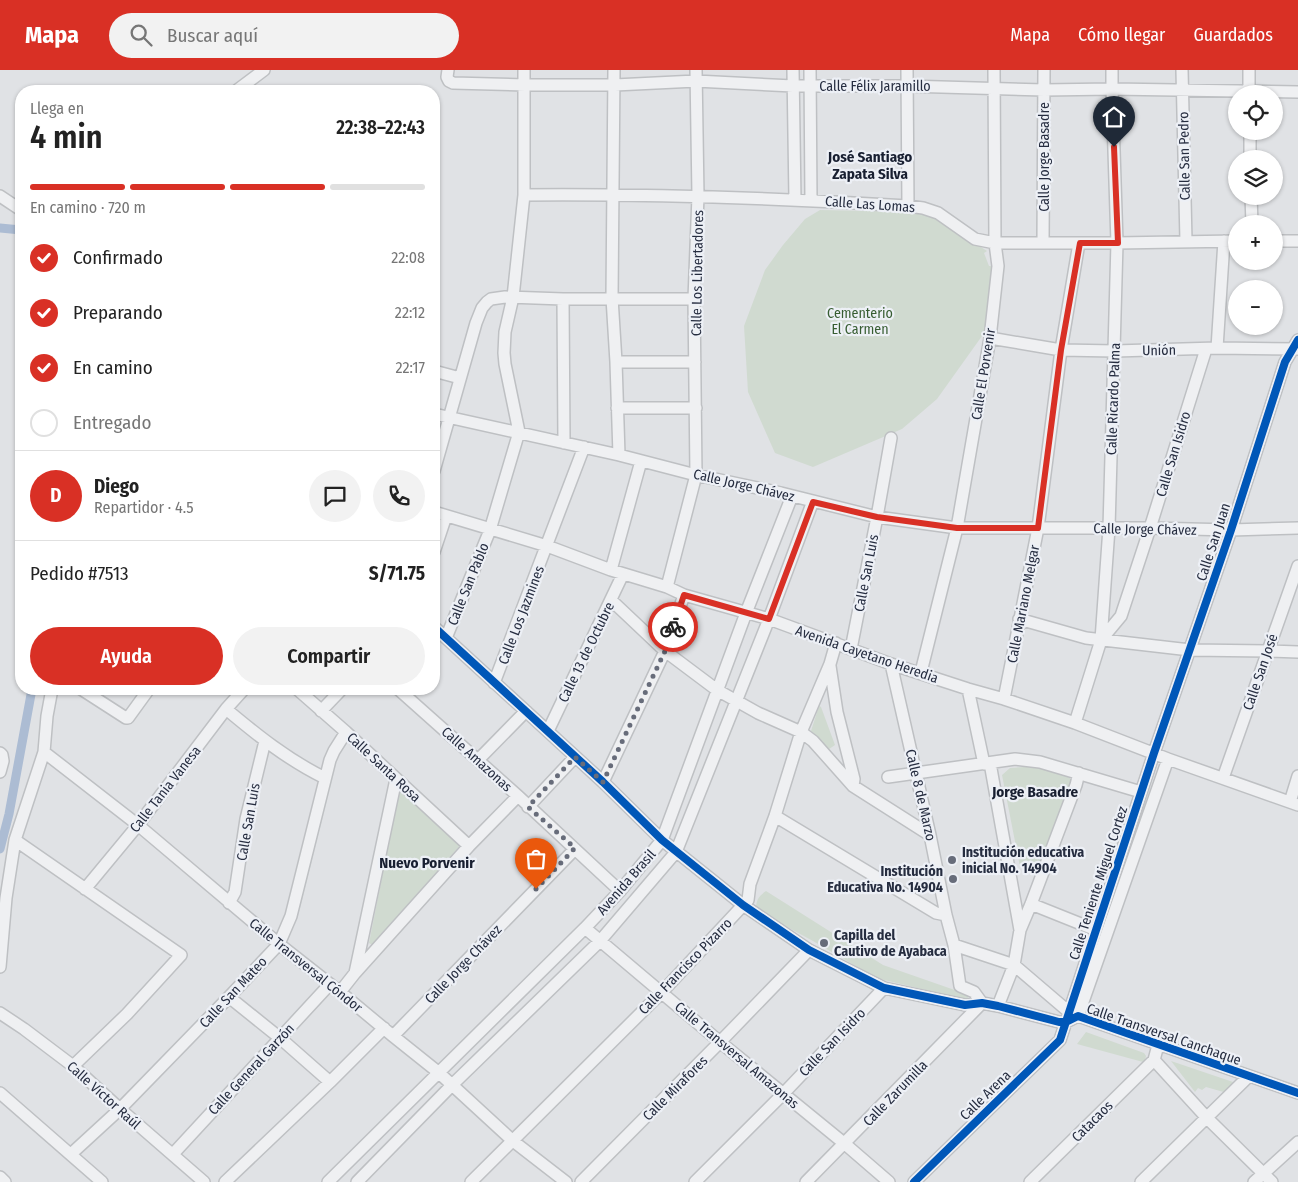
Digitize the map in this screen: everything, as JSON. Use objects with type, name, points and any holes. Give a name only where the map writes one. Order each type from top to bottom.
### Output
[{"type":"street","points":[[244,85],[264,70]]},
{"type":"street","name":"Calle Félix Jaramillo","points":[[448,70],[448,81],[453,83],[525,85],[615,85],[696,75],[793,86],[1228,91]]},
{"type":"street","points":[[519,432],[504,364],[504,353],[505,332],[513,297],[524,195],[524,70]]},
{"type":"street","points":[[614,70],[612,298],[619,456]]},
{"type":"street","points":[[793,70],[795,200]]},
{"type":"street","points":[[810,70],[811,200]]},
{"type":"street","points":[[908,70],[908,206]]},
{"type":"street","name":"Calle El Porvenir","points":[[921,672],[957,528],[990,338],[998,266],[995,243],[994,70]]},
{"type":"street","name":"Calle Jorge Basadre","points":[[1044,70],[1044,244]]},
{"type":"street","name":"Calle Ricardo Palma","points":[[1075,723],[1102,640],[1109,528],[1118,243],[1112,70]]},
{"type":"street","name":"Calle San Pedro","points":[[1182,70],[1186,242]]},
{"type":"street","points":[[1249,70],[1249,85]]},
{"type":"street","name":"Calle Los Libertadores","points":[[667,587],[696,475],[694,299],[698,196],[696,75]]},
{"type":"street","name":"Calle Félix Jaramillo","points":[[1283,92],[1298,92]]},
{"type":"street","name":"Calle Las Lomas","points":[[524,195],[613,194],[698,196],[908,206],[938,213],[975,239],[995,243],[1228,241]]},
{"type":"street","points":[[0,196],[15,206]]},
{"type":"street","points":[[1283,241],[1298,240]]},
{"type":"street","name":"Calle Mariano Melgar","points":[[1004,698],[1038,528],[1061,350],[1080,243]]},
{"type":"street","name":"Calle San Isidro","points":[[1102,640],[1121,616],[1212,349],[1228,253]]},
{"type":"street","points":[[440,449],[476,323],[482,308],[492,299],[513,297],[694,299]]},
{"type":"street","points":[[562,299],[564,443]]},
{"type":"street","name":"Unión","points":[[990,338],[1061,350],[1115,351],[1296,346]]},
{"type":"street","name":"Calle San Juan","points":[[1154,753],[1231,530],[1285,362],[1296,346]]},
{"type":"street","points":[[616,362],[695,362]]},
{"type":"street","points":[[440,373],[460,378]]},
{"type":"street","points":[[617,408],[696,408]]},
{"type":"street","name":"Calle Jorge Chávez","points":[[440,415],[519,432],[877,517],[957,528],[1231,530],[1298,528]]},
{"type":"street","name":"Calle San Pablo","points":[[446,638],[490,530],[519,432]]},
{"type":"street","name":"Calle San Luis","points":[[851,649],[891,438]]},
{"type":"street","name":"Calle Los Jazmines","points":[[494,683],[584,448]]},
{"type":"street","points":[[611,570],[641,461]]},
{"type":"street","name":"Avenida Brasil","points":[[328,1182],[585,928],[620,892],[662,840],[717,690],[792,496]]},
{"type":"street","name":"Avenida Brasil","points":[[363,1180],[452,1085],[600,941],[676,852],[769,619],[813,502]]},
{"type":"street","name":"Avenida Cayetano Heredia","points":[[440,514],[547,546],[611,570],[667,587],[684,595],[769,619],[891,664],[921,672],[968,689],[1004,698],[1168,759],[1294,803]]},
{"type":"street","points":[[440,534],[446,516]]},
{"type":"street","name":"Calle San José","points":[[1223,778],[1298,566]]},
{"type":"street","name":"Calle 13 de Octubre","points":[[548,731],[623,574]]},
{"type":"street","points":[[603,782],[665,651],[684,595]]},
{"type":"street","points":[[611,600],[665,651],[717,690],[758,713],[802,732],[813,741],[853,786],[930,836]]},
{"type":"street","points":[[1019,619],[1086,638],[1102,640],[1190,650],[1298,652]]},
{"type":"street","name":"Calle Transversal Canchaque","points":[[440,632],[603,782],[662,840],[743,905],[809,950],[884,988],[965,1005],[982,1003],[998,1006],[1052,1020],[1071,1017],[1298,1093]]},
{"type":"street","name":"Calle Francisco Pizarro","points":[[471,1182],[662,992],[748,900],[750,884],[802,732],[830,664],[836,643]]},
{"type":"street","points":[[830,664],[837,712],[854,779],[853,786]]},
{"type":"street","name":"Calle 8 de Marzo","points":[[891,664],[954,945],[960,986],[974,992],[982,1003]]},
{"type":"street","points":[[968,689],[987,763],[1020,930]]},
{"type":"street","points":[[0,967],[2,925],[15,840],[44,752],[51,695]]},
{"type":"street","points":[[90,695],[126,718],[128,718],[145,695]]},
{"type":"street","name":"Calle Tania Vanesa","points":[[85,889],[138,825],[239,695]]},
{"type":"street","name":"Calle Santa Rosa","points":[[304,695],[469,846]]},
{"type":"street","points":[[321,711],[336,695]]},
{"type":"street","name":"Calle Amazonas","points":[[405,695],[575,848],[620,892]]},
{"type":"street","points":[[226,709],[265,741],[325,778]]},
{"type":"street","points":[[478,760],[526,711]]},
{"type":"street","name":"Calle San Mateo","points":[[71,1154],[120,1109],[279,944],[291,916],[325,778],[334,751],[346,732]]},
{"type":"street","name":"Calle San Luis","points":[[229,903],[235,892],[246,819],[265,741]]},
{"type":"street","name":"Calle Transversal Cóndor","points":[[44,752],[138,825],[229,903],[438,1072],[513,1141],[566,1182]]},
{"type":"street","points":[[0,753],[3,761],[0,772]]},
{"type":"street","name":"Calle Teniente Miguel Cortez","points":[[1071,1017],[1096,930],[1154,753]]},
{"type":"street","points":[[528,807],[575,757]]},
{"type":"street","points":[[888,777],[1015,759],[1040,762],[1141,792]]},
{"type":"street","name":"Calle Teniente Miguel Cortez","points":[[1071,1017],[1168,759]]},
{"type":"street","points":[[998,1006],[1014,965],[1020,930],[1079,773]]},
{"type":"street","points":[[1294,803],[1298,776]]},
{"type":"street","points":[[355,973],[396,779]]},
{"type":"street","points":[[340,992],[469,846],[518,796]]},
{"type":"street","points":[[774,816],[936,913],[946,915]]},
{"type":"street","points":[[15,840],[181,955],[127,1014],[73,1066]]},
{"type":"street","name":"Calle Jorge Chávez","points":[[393,1036],[575,848]]},
{"type":"street","points":[[1031,904],[1096,930]]},
{"type":"street","name":"Calle Transversal Amazonas","points":[[585,928],[889,1182]]},
{"type":"street","points":[[954,945],[1014,965],[1071,1017]]},
{"type":"street","name":"Calle Mirafores","points":[[581,1182],[809,950]]},
{"type":"street","name":"Calle General Garzón","points":[[173,1154],[330,984]]},
{"type":"street","name":"Calle San Isidro","points":[[695,1182],[783,1094],[884,988]]},
{"type":"street","points":[[229,997],[330,1082]]},
{"type":"street","name":"Calle Zarumilla","points":[[806,1182],[982,1003]]},
{"type":"street","name":"Calle Víctor Raúl","points":[[0,1014],[24,1029],[73,1066],[204,1182]]},
{"type":"street","name":"Calle Arena","points":[[914,1182],[1060,1040],[1071,1017]]},
{"type":"street","points":[[225,1182],[384,1028]]},
{"type":"street","points":[[1158,1045],[1154,1060],[1207,1118],[1272,1182]]},
{"type":"street","name":"Catacaos","points":[[1030,1182],[1154,1060]]},
{"type":"street","points":[[1141,1182],[1248,1077]]},
{"type":"street","points":[[0,1093],[102,1182]]},
{"type":"street","points":[[1254,1182],[1298,1142]]},
{"type":"street","points":[[348,1162],[363,1180]]},
{"type":"street","points":[[0,1177],[6,1182]]},
{"type":"green space","name":"Cementerio El Carmen","points":[[820,210],[922,212],[934,217],[987,251],[984,253],[989,266],[994,266],[987,329],[937,399],[902,429],[813,467],[775,453],[748,392],[744,326],[765,270],[805,219]]},
{"type":"green space","points":[[819,706],[835,745],[826,751],[811,731]]},
{"type":"green space","points":[[1038,766],[1070,778],[1074,786],[1039,870],[1020,867],[1002,775],[1010,768]]},
{"type":"green space","points":[[400,787],[462,843],[374,946],[369,943]]},
{"type":"green space","points":[[766,891],[883,965],[969,995],[967,1000],[876,978],[758,911],[756,909],[757,901]]},
{"type":"green space","points":[[1086,1032],[1144,1053],[1146,1056],[1145,1060],[1143,1062],[1077,1044]]},
{"type":"green space","points":[[1171,1061],[1233,1082],[1227,1093],[1206,1087],[1202,1090],[1198,1088],[1195,1092]]},
{"type":"waterway","points":[[0,228],[15,229]]},
{"type":"waterway","points":[[0,849],[9,814],[31,695]]},
{"type":"cycle path","points":[[914,1182],[1060,1040],[1154,753],[1231,530],[1285,362],[1298,340]]},
{"type":"cycle path","points":[[440,633],[603,782],[662,840],[743,905],[809,950],[884,988],[965,1005],[982,1003],[998,1006],[1059,1022],[1066,1022],[1078,1016],[1298,1093]]},
{"type":"way so far","points":[[536,889],[575,848],[528,807],[575,757],[603,782],[665,651],[673,627]]},
{"type":"place","name":"Institución educativa inicial No. 14904","points":[[952,860]]},
{"type":"place","name":"Institución Educativa No. 14904","points":[[953,879]]},
{"type":"place","name":"Capilla del Cautivo de Ayabaca","points":[[824,943]]},
{"type":"district","name":"José Santiago Zapata Silva","points":[[870,166]]},
{"type":"district","name":"Jorge Basadre","points":[[1035,792]]},
{"type":"district","name":"Nuevo Porvenir","points":[[427,863]]},
{"type":"route","points":[[673,627],[684,595],[769,619],[813,502],[877,517],[957,528],[1038,528],[1061,350],[1080,243],[1118,243],[1114,147]]}]
